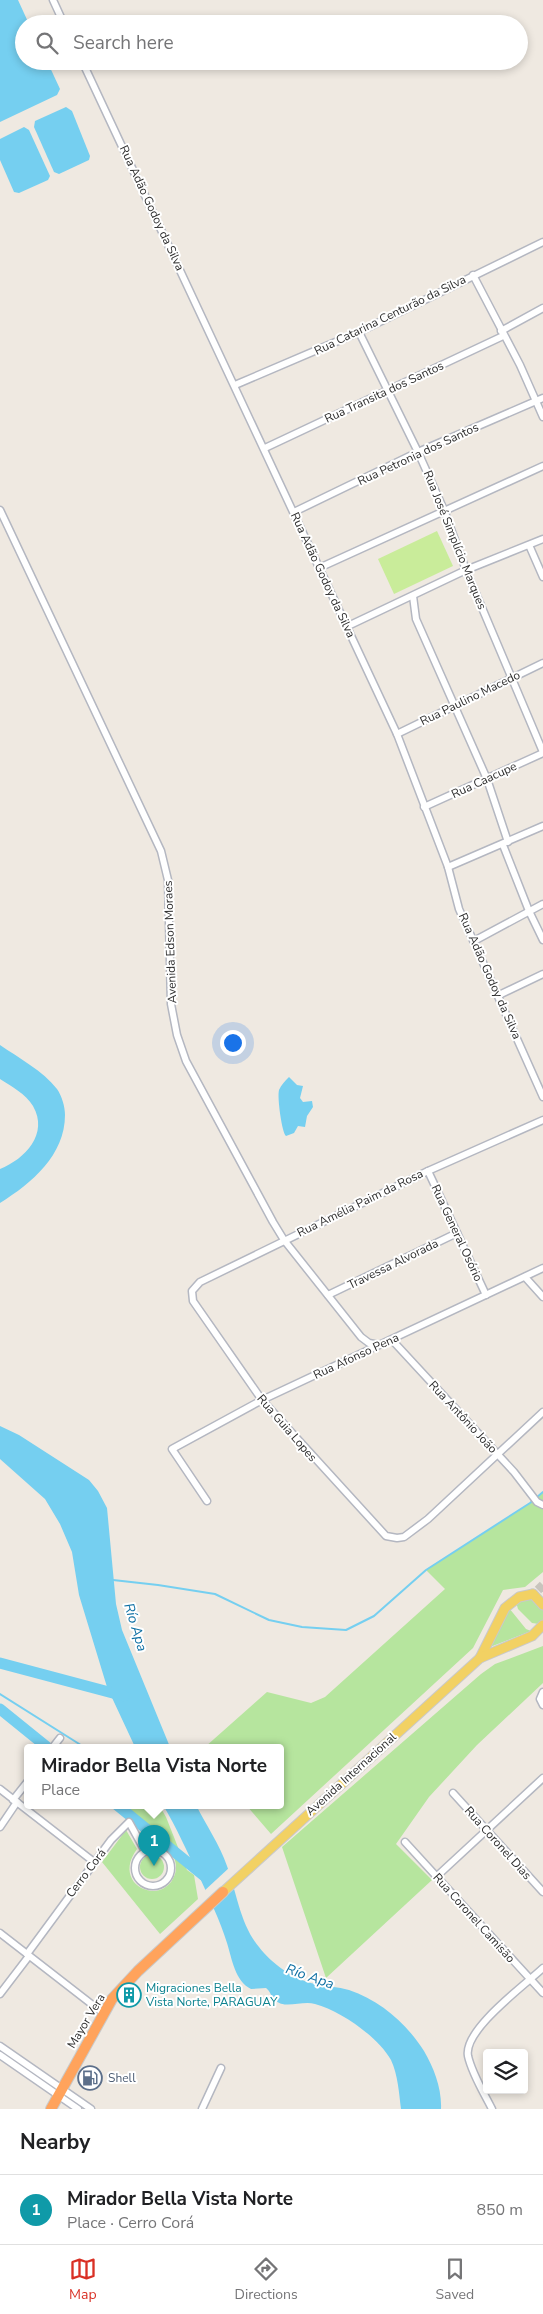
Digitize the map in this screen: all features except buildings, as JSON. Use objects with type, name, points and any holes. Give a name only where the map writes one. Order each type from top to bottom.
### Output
[{"type":"highway","name":"Mayor Vera","points":[[51,2109],[103,2013],[129,1981],[223,1892]]},
{"type":"main road","name":"Avenida Internacional","points":[[480,1658],[505,1608],[519,1597],[535,1592],[543,1605]]},
{"type":"main road","name":"Avenida Internacional","points":[[223,1892],[480,1658],[532,1636],[543,1625]]},
{"type":"street","points":[[53,0],[60,15]]},
{"type":"street","name":"Rua Adão Godoy da Silva","points":[[86,70],[265,448],[397,734],[448,867],[459,909],[543,1097]]},
{"type":"street","name":"Rua Catarina Centurão da Silva","points":[[235,385],[359,332],[543,242]]},
{"type":"street","points":[[473,275],[520,365],[543,417]]},
{"type":"street","name":"Rua Transita dos Santos","points":[[265,448],[388,390],[502,333],[543,308]]},
{"type":"street","name":"Rua José Simplício Marques","points":[[359,332],[418,452],[444,510],[466,570],[543,752]]},
{"type":"street","name":"Rua Petronia dos Santos","points":[[294,512],[418,452],[543,398]]},
{"type":"street","points":[[319,568],[543,466]]},
{"type":"street","name":"Avenida Edson Moraes","points":[[0,510],[161,851],[168,880],[171,1004],[177,1036],[186,1061],[244,1172],[284,1240],[361,1337],[369,1343],[379,1345]]},
{"type":"street","points":[[348,626],[466,570],[543,539]]},
{"type":"street","points":[[530,545],[543,577]]},
{"type":"street","points":[[413,596],[416,619],[487,779],[505,843],[529,911],[543,940]]},
{"type":"street","name":"Rua Paulino Macedo","points":[[397,734],[543,663]]},
{"type":"street","name":"Rua Caacupe","points":[[424,808],[543,752]]},
{"type":"street","points":[[448,867],[543,826]]},
{"type":"street","points":[[474,941],[543,904]]},
{"type":"street","points":[[499,995],[543,974]]},
{"type":"street","name":"Rua Amélia Paim da Rosa","points":[[193,1301],[192,1291],[200,1282],[428,1171],[543,1120]]},
{"type":"street","name":"Rua General Osório","points":[[428,1171],[486,1295]]},
{"type":"street","name":"Travessa Alvorada","points":[[328,1295],[457,1233]]},
{"type":"street","name":"Rua Afonso Pena","points":[[207,1501],[172,1448],[262,1400],[543,1268]]},
{"type":"street","points":[[525,1277],[543,1297]]},
{"type":"street","name":"Rua Guia Lopes","points":[[193,1301],[262,1400],[378,1530],[386,1536],[404,1537],[428,1519],[497,1454]]},
{"type":"street","name":"Rua Antônio João","points":[[392,1340],[497,1454],[540,1504]]},
{"type":"street","points":[[497,1454],[543,1412]]},
{"type":"street","points":[[542,1704],[543,1692]]},
{"type":"street","points":[[55,1744],[60,1738]]},
{"type":"street","points":[[436,1877],[543,1778]]},
{"type":"street","points":[[0,1827],[24,1787]]},
{"type":"street","points":[[0,1789],[24,1808]]},
{"type":"street","name":"Rua Coronel Dias","points":[[453,1793],[543,1892]]},
{"type":"street","points":[[25,1809],[90,1859]]},
{"type":"street","name":"Cerro Corá","points":[[0,1994],[28,1955],[90,1859],[120,1829],[129,1822],[145,1851]]},
{"type":"street","name":"Rua Coronel Camisão","points":[[405,1842],[543,1993]]},
{"type":"street","points":[[156,1849],[167,1855],[170,1860],[171,1872],[165,1882],[160,1885],[148,1885],[138,1878],[135,1872],[136,1860],[145,1851],[156,1849]]},
{"type":"street","points":[[0,1934],[103,2013]]},
{"type":"street","points":[[492,2109],[467,2054],[470,2040],[495,2012],[543,1968]]},
{"type":"street","points":[[0,2046],[78,2109]]},
{"type":"street","points":[[0,2055],[60,2093],[91,2109]]},
{"type":"street","points":[[202,2109],[221,2068]]},
{"type":"green space","points":[[437,531],[453,566],[394,594],[378,559]]},
{"type":"green space","points":[[543,1492],[543,1572],[525,1587],[503,1590],[473,1648],[271,1834],[249,1809],[284,1809],[284,1744],[208,1744],[267,1692],[311,1703],[325,1697],[445,1589],[426,1570],[530,1503]]},
{"type":"green space","points":[[533,1596],[543,1607],[543,1620],[539,1624],[532,1623],[518,1609],[516,1602]]},
{"type":"green space","points":[[509,1608],[526,1629],[531,1631],[490,1647]]},
{"type":"green space","points":[[543,1646],[543,1683],[477,1745],[429,1797],[396,1844],[432,1880],[326,1978],[282,1847],[481,1674],[495,1664]]},
{"type":"green space","points":[[129,1809],[161,1809],[187,1870],[194,1875],[198,1899],[160,1934],[102,1862],[126,1830],[137,1849],[130,1862],[130,1873],[134,1882],[142,1888],[151,1891],[161,1890],[169,1884],[175,1874],[175,1862],[171,1853],[162,1846],[147,1843],[131,1813],[127,1811]]},
{"type":"green space","points":[[152,1855],[157,1856],[163,1862],[163,1872],[157,1878],[152,1879],[147,1878],[141,1872],[140,1867],[141,1862],[147,1856]]},
{"type":"water","points":[[0,0],[18,0],[25,15],[15,15],[15,70],[51,70],[60,89],[57,95],[0,122]]},
{"type":"water","points":[[66,107],[72,111],[90,156],[89,160],[59,174],[54,172],[34,127],[35,121]]},
{"type":"water","points":[[24,127],[29,130],[50,176],[48,180],[19,193],[14,192],[0,160],[0,139]]},
{"type":"water","points":[[0,1045],[51,1082],[60,1095],[65,1115],[64,1129],[53,1155],[35,1177],[0,1203],[0,1169],[9,1165],[26,1152],[36,1136],[38,1126],[37,1116],[30,1102],[0,1079]]},
{"type":"water","points":[[289,1077],[297,1085],[303,1086],[300,1098],[303,1102],[312,1101],[313,1107],[307,1116],[305,1127],[298,1126],[294,1133],[286,1136],[279,1107],[279,1090]]},
{"type":"water","points":[[0,1426],[19,1435],[89,1480],[98,1491],[107,1508],[116,1604],[122,1630],[169,1744],[134,1744],[107,1687],[79,1595],[72,1552],[60,1524],[45,1499],[0,1459]]},
{"type":"water","points":[[165,1809],[198,1809],[224,1858],[247,1928],[259,1947],[270,1959],[299,1979],[349,1990],[372,2000],[401,2022],[417,2041],[431,2064],[439,2086],[441,2109],[401,2109],[397,2078],[391,2060],[385,2051],[358,2026],[336,2012],[315,2004],[289,2005],[279,2003],[266,1988],[251,1989],[241,1981],[214,1909]]},
{"type":"pier","points":[[230,1867],[235,1888],[211,1910],[203,1892]]},
{"type":"waterway","points":[[113,1580],[215,1594],[269,1620],[302,1627],[346,1630],[374,1616],[426,1570],[530,1503],[543,1492]]},
{"type":"waterway","name":"Río Apa","points":[[0,1663],[124,1696]]},
{"type":"waterway","points":[[0,1694],[79,1744]]},
{"type":"waterway","name":"Río Apa","points":[[0,1709],[43,1744]]},
{"type":"waterway","name":"Río Apa","points":[[122,1809],[208,1879]]},
{"type":"tunnel","points":[[538,1590],[543,1585]]},
{"type":"place","name":"Mirador Bella Vista Norte","points":[[154,1866]]},
{"type":"place","name":"Migraciones Bella Vista Norte, PARAGUAY","points":[[129,1995]]},
{"type":"place","name":"Shell","points":[[90,2078]]}]
